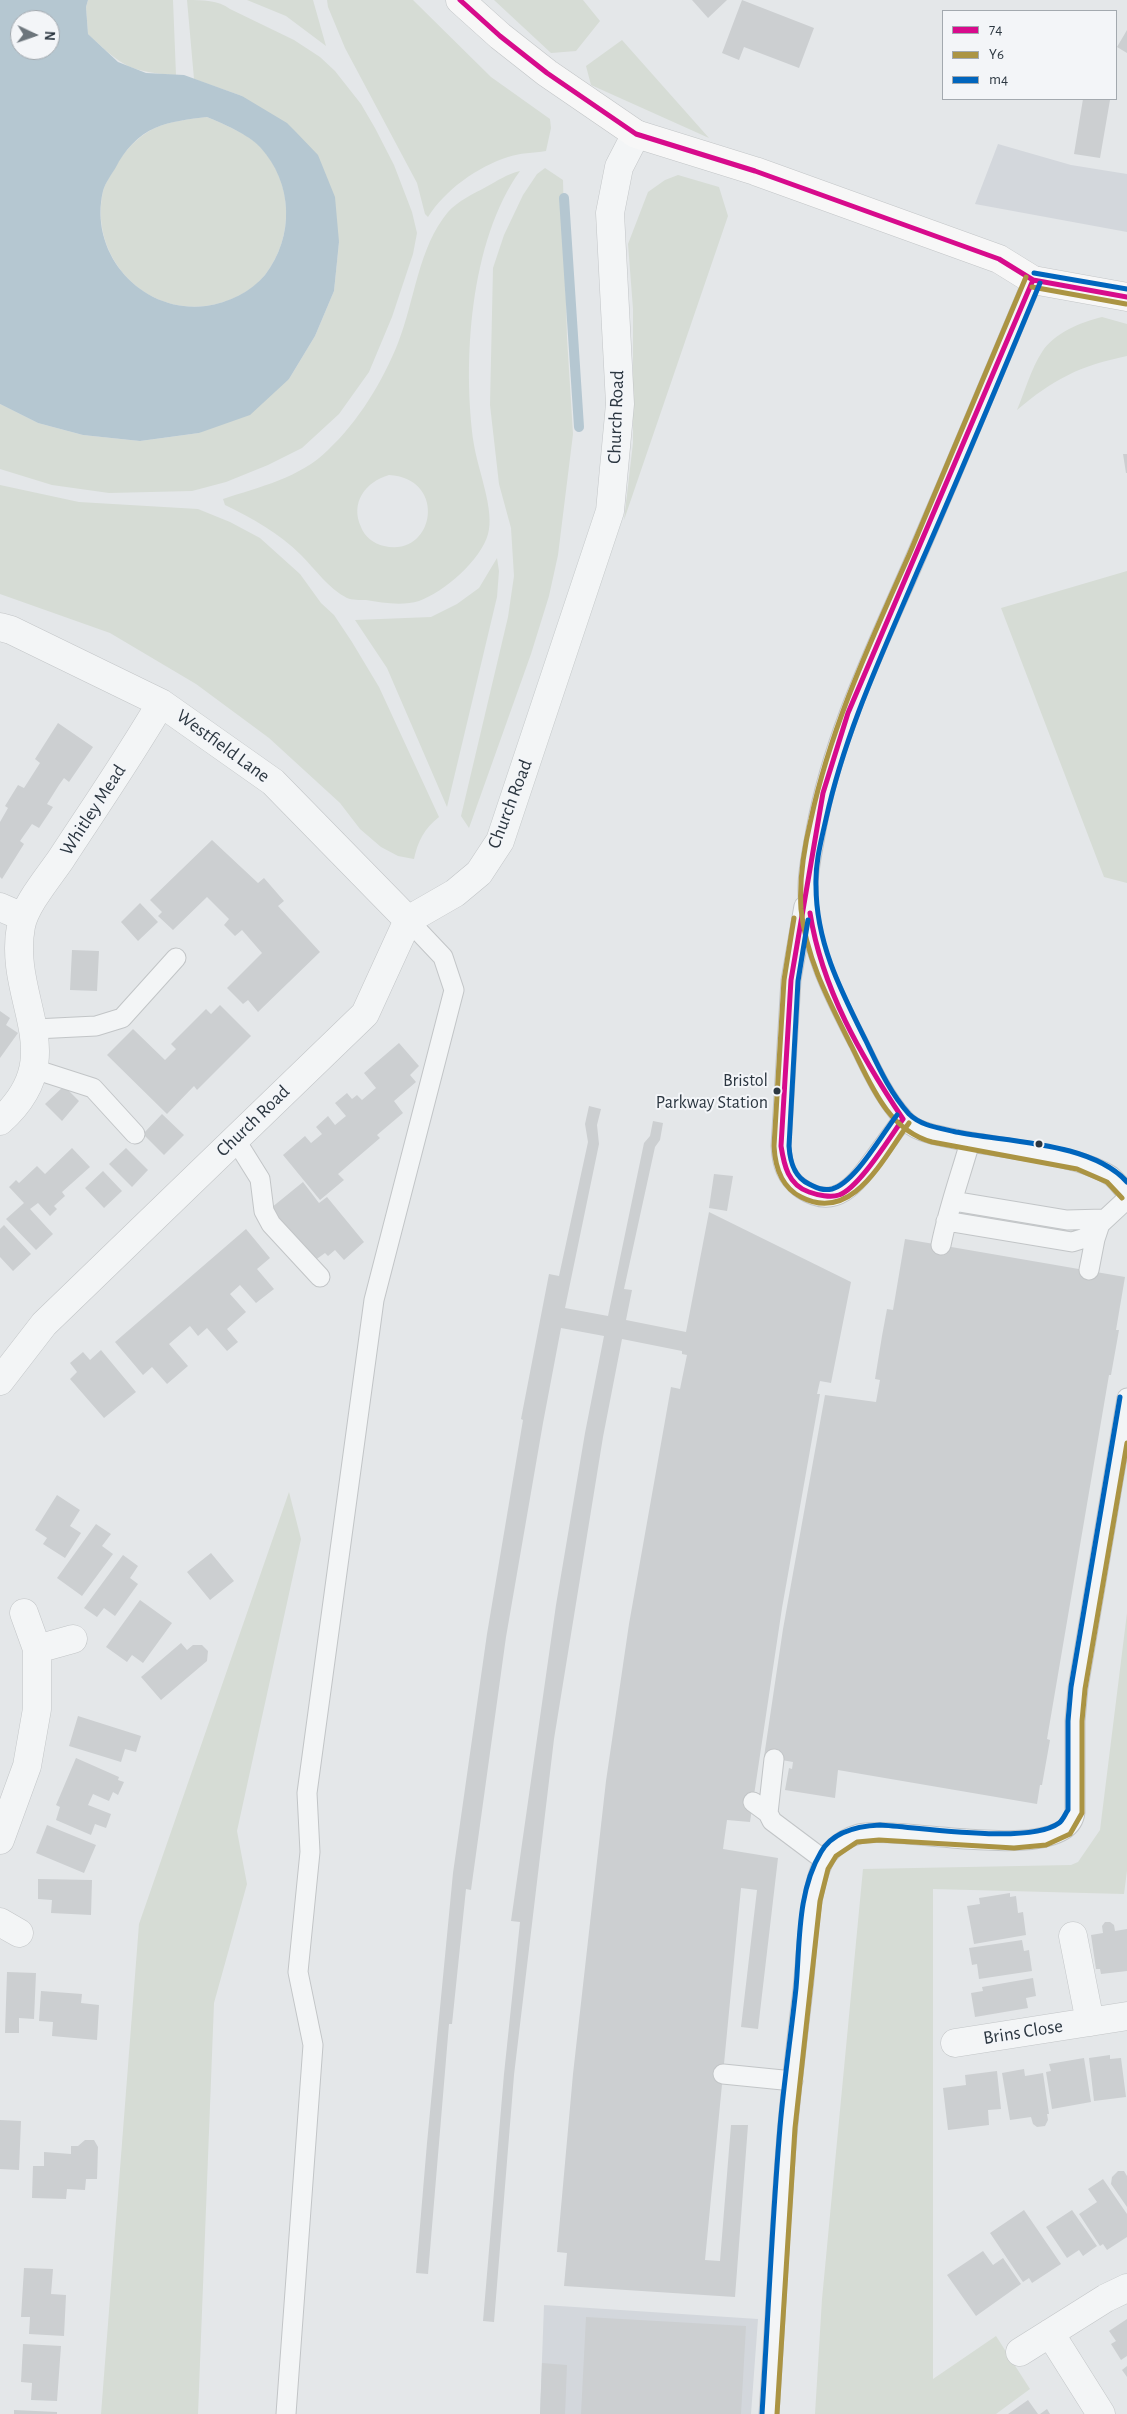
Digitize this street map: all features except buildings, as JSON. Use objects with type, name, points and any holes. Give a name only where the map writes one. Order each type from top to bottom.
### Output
[{"type":"street","points":[[467,4],[547,73],[636,134],[755,171],[998,259],[1033,280],[1127,297]]},
{"type":"street","name":"Church Road","points":[[0,1380],[44,1324],[365,1014],[408,920],[461,888],[479,873],[500,841],[610,511],[620,404],[610,213],[614,184],[619,167],[636,134]]},
{"type":"street","name":"Westfield Lane","points":[[0,627],[11,630],[161,703],[273,782],[408,920]]},
{"type":"street","name":"Whitley Mead","points":[[15,1119],[34,1069],[35,1029],[18,960],[11,912],[161,703]]},
{"type":"street","points":[[0,1840],[28,1766],[37,1709],[37,1649],[24,1613]]},
{"type":"street","points":[[37,1649],[74,1639]]},
{"type":"street","name":"Brins Close","points":[[1073,1936],[1090,2022]]},
{"type":"street","name":"Brins Close","points":[[956,2042],[1127,2016]]},
{"type":"street","points":[[1020,2352],[1106,2298],[1127,2288]]},
{"type":"street","points":[[1050,2333],[1101,2414]]},
{"type":"lane","points":[[903,1118],[857,1182],[839,1195],[817,1195],[805,1191],[794,1182],[784,1168],[781,1146],[791,980],[808,889],[812,852],[825,787],[848,713],[1033,280]]},
{"type":"lane","points":[[808,889],[812,929],[818,958],[827,981],[872,1069],[903,1118],[922,1131],[1077,1162],[1111,1176],[1127,1193]]},
{"type":"lane","points":[[286,2414],[313,2045],[298,1972],[310,1852],[307,1793],[374,1300],[454,990],[443,957],[408,920]]},
{"type":"lane","points":[[35,1029],[96,1026],[122,1018],[176,958]]},
{"type":"lane","points":[[34,1069],[93,1088],[135,1134]]},
{"type":"lane","points":[[235,1139],[260,1179],[264,1196],[264,1210],[271,1224],[320,1277]]},
{"type":"lane","points":[[941,1245],[946,1221],[970,1142]]},
{"type":"lane","points":[[946,1221],[1072,1242],[1085,1238],[1127,1199]]},
{"type":"lane","points":[[953,1201],[1067,1220],[1104,1219]]},
{"type":"lane","points":[[1089,1270],[1095,1239],[1104,1219]]},
{"type":"lane","points":[[769,2414],[786,2145],[812,1908],[824,1860],[835,1846],[859,1834],[875,1833],[961,1839],[1018,1840],[1053,1837],[1070,1826],[1074,1820],[1075,1720],[1078,1688],[1127,1398]]},
{"type":"lane","points":[[768,1813],[774,1759]]},
{"type":"lane","points":[[753,1802],[768,1813],[772,1821],[824,1860]]},
{"type":"lane","points":[[723,2074],[793,2081]]},
{"type":"shaded area","points":[[88,0],[173,0],[176,75],[136,69],[109,53],[88,34],[86,7]]},
{"type":"shaded area","points":[[187,0],[215,2],[294,40],[320,57],[335,71],[361,104],[394,165],[412,212],[417,233],[413,254],[392,317],[369,372],[339,414],[302,448],[268,465],[226,482],[192,491],[109,493],[52,485],[0,469],[0,404],[38,423],[83,435],[140,441],[199,433],[289,379],[315,336],[334,291],[339,242],[242,96],[194,79]]},
{"type":"shaded area","points":[[247,0],[313,0],[326,46],[286,16]]},
{"type":"shaded area","points":[[327,0],[413,0],[491,77],[550,119],[551,128],[546,151],[512,156],[496,161],[474,173],[443,198],[428,217],[425,214],[417,183],[345,48],[328,7]]},
{"type":"shaded area","points":[[494,0],[583,0],[600,21],[576,51],[551,53]]},
{"type":"shaded area","points":[[622,40],[709,138],[591,85],[586,66]]},
{"type":"shaded area","points":[[207,117],[249,138],[260,146],[271,160],[284,192],[286,209],[285,227],[282,243],[275,260],[265,275],[253,287],[239,296],[223,302],[206,306],[183,306],[161,300],[142,290],[125,276],[113,258],[104,237],[101,215],[103,191],[123,155],[143,135],[167,124]]},
{"type":"shaded area","points":[[998,144],[1071,165],[1127,174],[1127,232],[975,204]]},
{"type":"shaded area","points":[[545,168],[563,180],[567,338],[573,434],[558,555],[549,596],[531,654],[469,828],[461,816],[508,617],[514,576],[511,528],[499,484],[490,405],[493,268],[504,235],[523,195],[537,174]]},
{"type":"shaded area","points":[[520,171],[503,199],[490,231],[480,266],[470,340],[470,413],[474,445],[488,502],[490,525],[488,534],[478,554],[470,564],[450,583],[429,597],[413,603],[399,604],[347,598],[328,584],[284,540],[255,521],[225,505],[223,499],[265,486],[292,475],[317,460],[339,439],[369,400],[392,357],[404,327],[423,258],[438,226],[448,212],[461,201]],"holes":[[[389,475],[408,479],[420,489],[427,502],[428,516],[424,530],[415,540],[401,547],[384,546],[370,539],[364,533],[358,518],[359,502],[367,488],[380,478]]]},
{"type":"shaded area","points":[[678,175],[719,187],[728,216],[624,520],[633,443],[633,309],[628,244],[648,192],[665,180]]},
{"type":"shaded area","points":[[1102,317],[1127,324],[1127,356],[1095,364],[1068,375],[1043,390],[1017,410],[1035,366],[1047,345],[1069,329]]},
{"type":"shaded area","points":[[0,485],[79,502],[198,509],[230,522],[260,538],[300,574],[321,603],[334,615],[379,687],[439,817],[422,836],[414,859],[398,856],[381,847],[360,829],[340,803],[269,738],[196,684],[110,633],[0,594]]},
{"type":"shaded area","points":[[497,558],[499,571],[497,597],[447,807],[387,668],[355,620],[431,617],[457,604],[479,588]]},
{"type":"shaded area","points":[[1127,571],[1127,883],[1104,877],[1001,608]]},
{"type":"shaded area","points":[[289,1492],[301,1539],[237,1831],[247,1884],[214,2003],[198,2414],[101,2414],[139,1924]]},
{"type":"shaded area","points":[[1127,1613],[1127,1871],[1124,1894],[933,1889],[933,2379],[996,2336],[1030,2389],[996,2414],[815,2414],[822,2299],[863,1869],[1071,1865],[1078,1862],[1100,1830]]},
{"type":"shaded area","points":[[544,2305],[758,2319],[751,2414],[540,2414]]},
{"type":"water","points":[[0,0],[88,0],[86,7],[88,34],[118,62],[146,73],[184,75],[242,96],[287,123],[318,155],[335,197],[339,242],[334,291],[315,336],[289,379],[250,415],[199,433],[140,441],[83,435],[38,423],[0,404]],"holes":[[[207,117],[249,138],[260,147],[271,161],[279,177],[284,193],[286,210],[282,244],[275,260],[265,275],[253,287],[238,296],[206,306],[183,306],[161,300],[141,290],[125,275],[112,257],[104,237],[100,214],[103,191],[123,155],[132,144],[149,131],[167,124]]]},
{"type":"waterway","points":[[564,198],[579,427]]},
{"type":"transit line","name":"74","points":[[460,0],[500,36],[547,73],[636,134],[755,171],[999,259],[1033,280],[1127,297]]},
{"type":"transit line","name":"m4","points":[[1034,273],[1127,289]]},
{"type":"transit line","name":"Y6","points":[[1026,277],[853,684],[841,717],[819,784],[808,830],[801,875],[801,909],[808,945],[820,980],[866,1076],[892,1117],[917,1136],[932,1142],[1077,1169],[1107,1182],[1122,1198]]},
{"type":"transit line","name":"74","points":[[903,1119],[865,1173],[856,1183],[839,1195],[820,1195],[796,1185],[788,1174],[781,1146],[791,980],[823,793],[848,713],[1033,280]]},
{"type":"transit line","name":"m4","points":[[1040,283],[854,724],[843,755],[820,844],[816,878],[817,907],[825,947],[839,985],[885,1079],[909,1114],[925,1124],[956,1132],[1071,1151],[1093,1159],[1112,1169],[1127,1182]]},
{"type":"transit line","name":"Y6","points":[[1032,287],[1126,304]]},
{"type":"transit line","name":"74","points":[[810,913],[824,968],[845,1021],[872,1071],[903,1119]]},
{"type":"transit line","name":"Y6","points":[[794,918],[784,980],[774,1146],[780,1175],[788,1188],[801,1197],[820,1203],[836,1202],[851,1195],[865,1183],[909,1123]]},
{"type":"transit line","name":"m4","points":[[808,920],[798,981],[789,1146],[790,1158],[796,1173],[804,1181],[820,1189],[832,1189],[841,1185],[850,1178],[868,1157],[897,1115]]},
{"type":"transit line","name":"m4","points":[[762,2414],[772,2234],[783,2092],[796,1988],[801,1918],[813,1868],[821,1852],[832,1839],[855,1828],[880,1825],[973,1833],[1024,1833],[1044,1829],[1059,1823],[1063,1819],[1068,1810],[1068,1721],[1071,1687],[1120,1397]]},
{"type":"transit line","name":"Y6","points":[[777,2414],[795,2128],[820,1901],[828,1869],[836,1856],[857,1842],[879,1840],[1014,1848],[1046,1845],[1070,1834],[1082,1813],[1082,1721],[1085,1689],[1127,1443]]},
{"type":"place","name":"Bristol Parkway Station","points":[[777,1091]]}]
